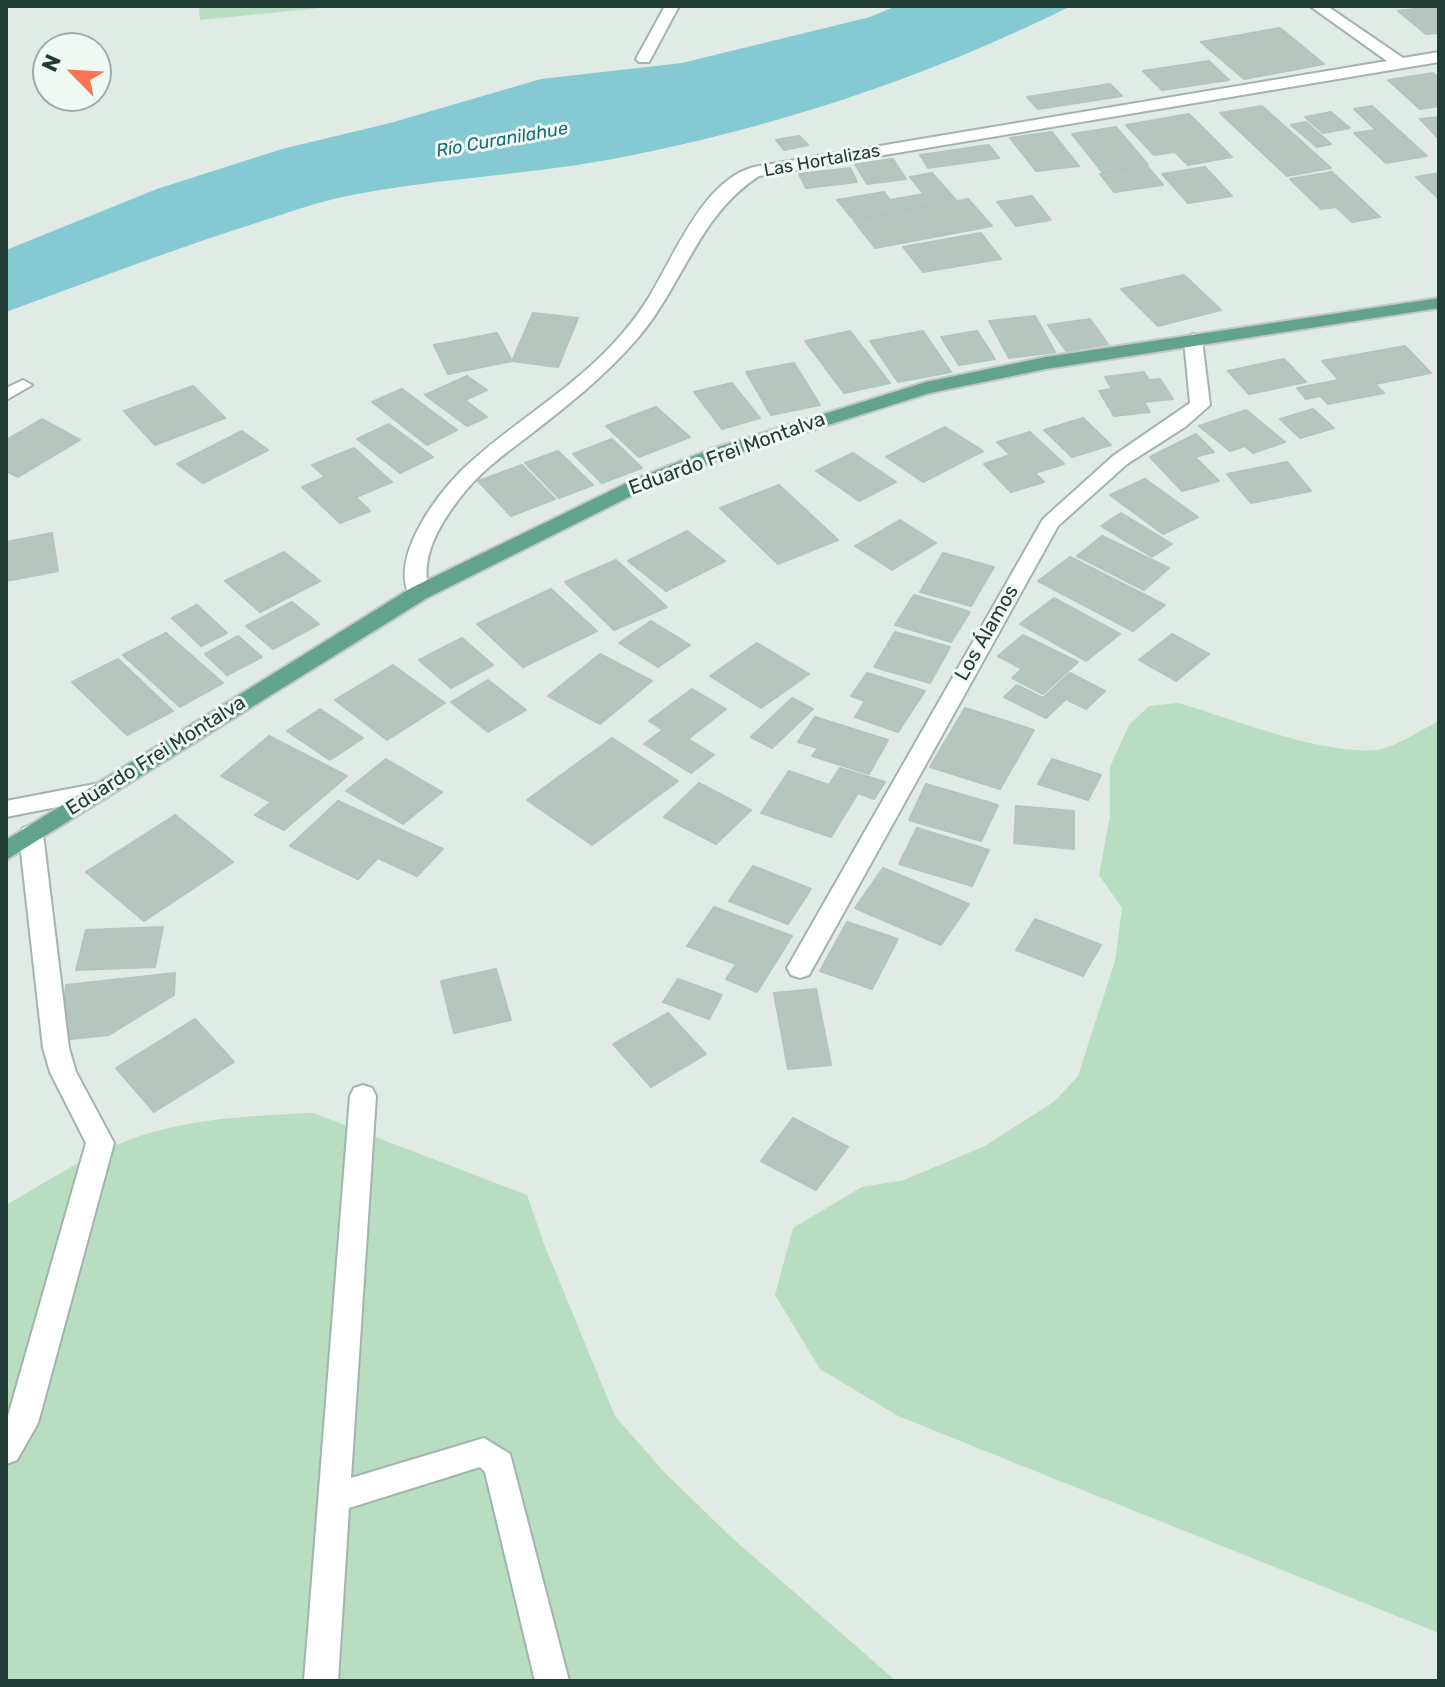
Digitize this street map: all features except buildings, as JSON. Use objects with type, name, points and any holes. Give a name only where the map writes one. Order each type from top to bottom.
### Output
[{"type":"main road","name":"Eduardo Frei Montalva","points":[[6,851],[419,593],[642,483],[716,454],[926,388],[1046,363],[1439,303]]},
{"type":"street","points":[[644,59],[672,6]]},
{"type":"street","points":[[1317,6],[1398,62]]},
{"type":"street","name":"Las Hortalizas","points":[[419,593],[413,572],[428,535],[445,504],[470,471],[578,387],[616,350],[646,316],[703,218],[731,184],[754,172],[1439,57]]},
{"type":"street","name":"Los Álamos","points":[[800,968],[1050,523],[1120,460],[1200,405],[1193,340]]},
{"type":"street","points":[[6,809],[100,791]]},
{"type":"street","points":[[6,1450],[23,1423],[100,1143],[63,1072],[56,1048],[31,834]]},
{"type":"street","points":[[321,1681],[363,1096]]},
{"type":"street","points":[[334,1498],[484,1452],[499,1464],[552,1681]]},
{"type":"lane","points":[[6,395],[23,385]]},
{"type":"green space","points":[[199,6],[340,6],[200,20]]},
{"type":"green space","points":[[1178,703],[1304,742],[1355,750],[1384,749],[1439,721],[1439,1633],[898,1416],[820,1369],[775,1295],[793,1228],[862,1187],[904,1180],[985,1146],[1055,1101],[1078,1076],[1115,961],[1122,908],[1099,875],[1110,816],[1110,767],[1129,725],[1149,706]]},
{"type":"green space","points":[[313,1113],[527,1195],[615,1416],[664,1472],[731,1537],[896,1681],[6,1681],[6,1205],[90,1157],[154,1132],[206,1121]]},
{"type":"water","name":"Río Curanilahue","points":[[896,6],[1071,6],[959,57],[902,79],[727,134],[607,160],[405,186],[328,200],[198,242],[6,312],[6,250],[157,189],[282,149],[390,123],[541,79],[682,63],[870,17]]}]
